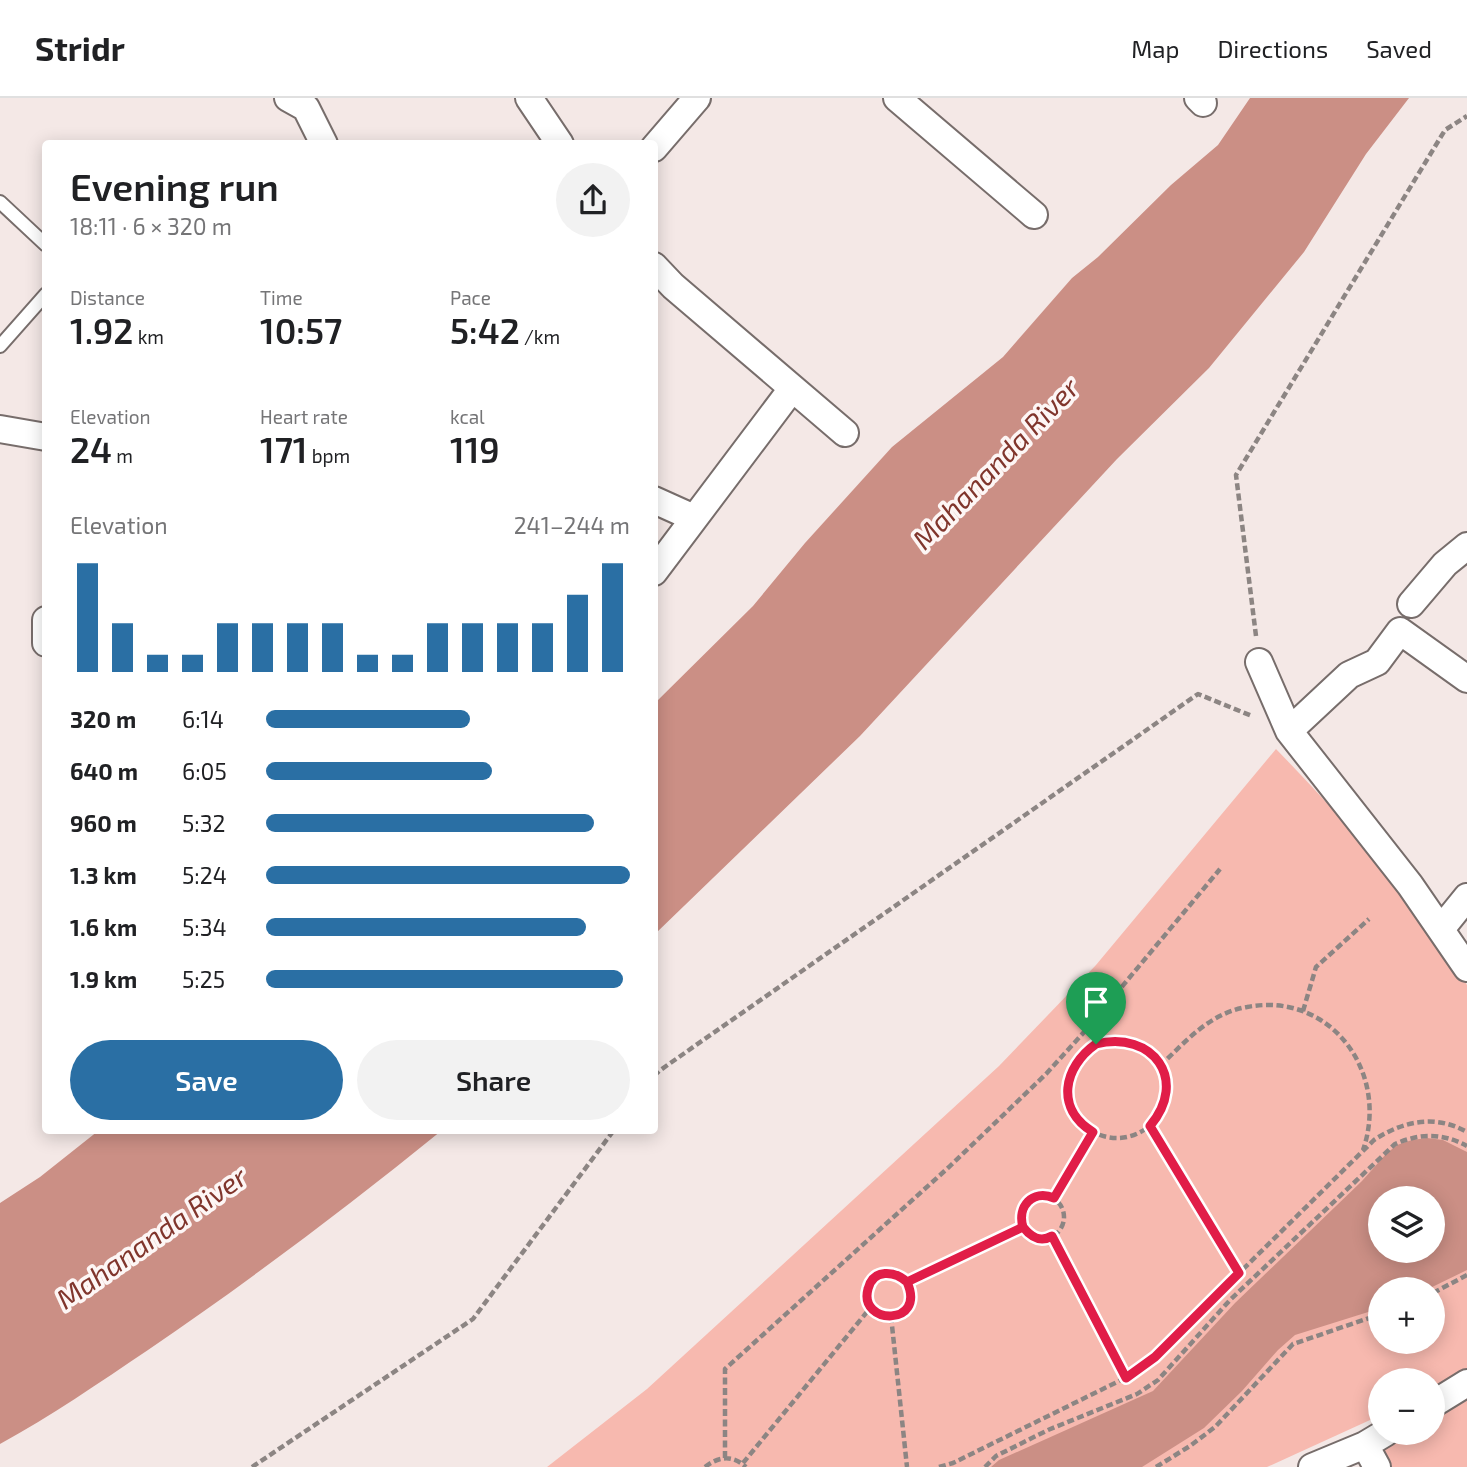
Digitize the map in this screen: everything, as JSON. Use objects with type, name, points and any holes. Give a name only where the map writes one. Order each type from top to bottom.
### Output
[{"type":"street","points":[[529,98],[557,140]]},
{"type":"street","points":[[658,143],[697,98]]},
{"type":"street","points":[[897,98],[1034,215]]},
{"type":"street","points":[[302,101],[322,140]]},
{"type":"street","points":[[658,270],[792,390],[845,433]]},
{"type":"street","points":[[658,566],[792,390]]},
{"type":"street","points":[[0,436],[0,429],[42,436]]},
{"type":"street","points":[[658,501],[694,517]]},
{"type":"street","points":[[1411,604],[1445,564],[1467,546]]},
{"type":"street","points":[[1289,731],[1349,675],[1377,662],[1400,631],[1467,679]]},
{"type":"street","points":[[1259,662],[1289,731],[1410,885],[1467,968]]},
{"type":"street","points":[[1441,929],[1467,897]]},
{"type":"street","points":[[1445,1397],[1467,1383]]},
{"type":"street","points":[[1312,1467],[1376,1448]]},
{"type":"lane","points":[[0,202],[42,241]]},
{"type":"lane","points":[[0,346],[42,299]]},
{"type":"path","points":[[1259,662],[1236,475],[1445,130],[1467,116]]},
{"type":"path","points":[[658,1073],[1198,694],[1289,731]]},
{"type":"path","points":[[726,1458],[725,1369],[1046,1074],[1220,869]]},
{"type":"path","points":[[1303,1012],[1316,967],[1369,919]]},
{"type":"path","points":[[1160,1066],[1211,1020],[1228,1012],[1265,1005],[1303,1012],[1328,1026],[1349,1045],[1366,1079],[1371,1117],[1361,1154]]},
{"type":"path","points":[[1089,1026],[1098,1044]]},
{"type":"path","points":[[1110,1040],[1138,1044],[1149,1052],[1165,1075],[1165,1103],[1159,1116],[1138,1135],[1111,1138],[1093,1132],[1075,1116],[1068,1090],[1070,1076],[1075,1063],[1084,1052],[1098,1044],[1110,1040]]},
{"type":"path","points":[[939,1467],[953,1463],[1126,1378],[1155,1357],[1374,1140],[1389,1130],[1424,1121],[1442,1122],[1467,1132]]},
{"type":"path","points":[[1150,1126],[1239,1273]]},
{"type":"path","points":[[1054,1198],[1093,1132]]},
{"type":"path","points":[[252,1467],[473,1319],[611,1134]]},
{"type":"path","points":[[985,1467],[996,1456],[1048,1430],[1137,1394],[1158,1380],[1230,1300],[1395,1144],[1409,1138],[1432,1135],[1456,1140],[1467,1146]]},
{"type":"path","points":[[1047,1195],[1062,1207],[1065,1217],[1063,1226],[1052,1236],[1038,1239],[1029,1235],[1023,1227],[1020,1218],[1022,1208],[1028,1200],[1047,1195]]},
{"type":"path","points":[[907,1282],[1023,1227]]},
{"type":"path","points":[[1052,1236],[1126,1378]]},
{"type":"path","points":[[890,1272],[900,1275],[907,1282],[911,1301],[906,1309],[891,1317],[879,1314],[871,1307],[868,1289],[873,1280],[881,1274],[890,1272]]},
{"type":"path","points":[[1445,1287],[1467,1275]]},
{"type":"path","points":[[705,1467],[713,1461],[726,1458],[733,1458],[745,1465],[871,1307]]},
{"type":"path","points":[[891,1317],[907,1467]]},
{"type":"path","points":[[1156,1467],[1184,1451],[1215,1427],[1293,1344],[1368,1318]]},
{"type":"shaded area","points":[[1276,749],[1378,862],[1467,985],[1467,1370],[1445,1382],[1445,1368],[1368,1368],[1368,1421],[1267,1467],[547,1467],[647,1389],[999,1066],[1096,965]]},
{"type":"shaded area","points":[[1467,1389],[1467,1467],[1389,1467],[1384,1450],[1387,1445],[1445,1445],[1445,1403]]},
{"type":"water","name":"Mahananda River","points":[[1250,98],[1409,98],[1366,154],[1304,252],[1209,368],[1117,459],[860,736],[658,931],[658,700],[753,606],[805,543],[892,447],[1003,357],[1072,278],[1218,145]]},
{"type":"water","name":"Mahananda River","points":[[94,1134],[437,1134],[223,1298],[93,1387],[0,1444],[0,1203],[40,1177]]},
{"type":"water","points":[[1427,1138],[1443,1140],[1467,1152],[1467,1270],[1445,1281],[1445,1277],[1368,1277],[1368,1312],[1295,1335],[1204,1428],[1142,1467],[991,1467],[999,1460],[1153,1391],[1235,1303],[1397,1145]]},
{"type":"route","points":[[1096,1044],[1084,1052],[1075,1063],[1068,1090],[1075,1116],[1093,1132],[1054,1198],[1047,1195],[1028,1200],[1022,1208],[1020,1218],[1023,1227],[907,1282],[911,1301],[906,1309],[891,1317],[879,1314],[871,1307],[868,1289],[873,1280],[881,1274],[890,1272],[900,1275],[907,1282],[965,1254],[1023,1227],[1029,1235],[1038,1239],[1052,1236],[1126,1378],[1155,1357],[1239,1273],[1150,1126],[1165,1103],[1167,1089],[1159,1062],[1138,1044],[1110,1040],[1096,1044]]}]
